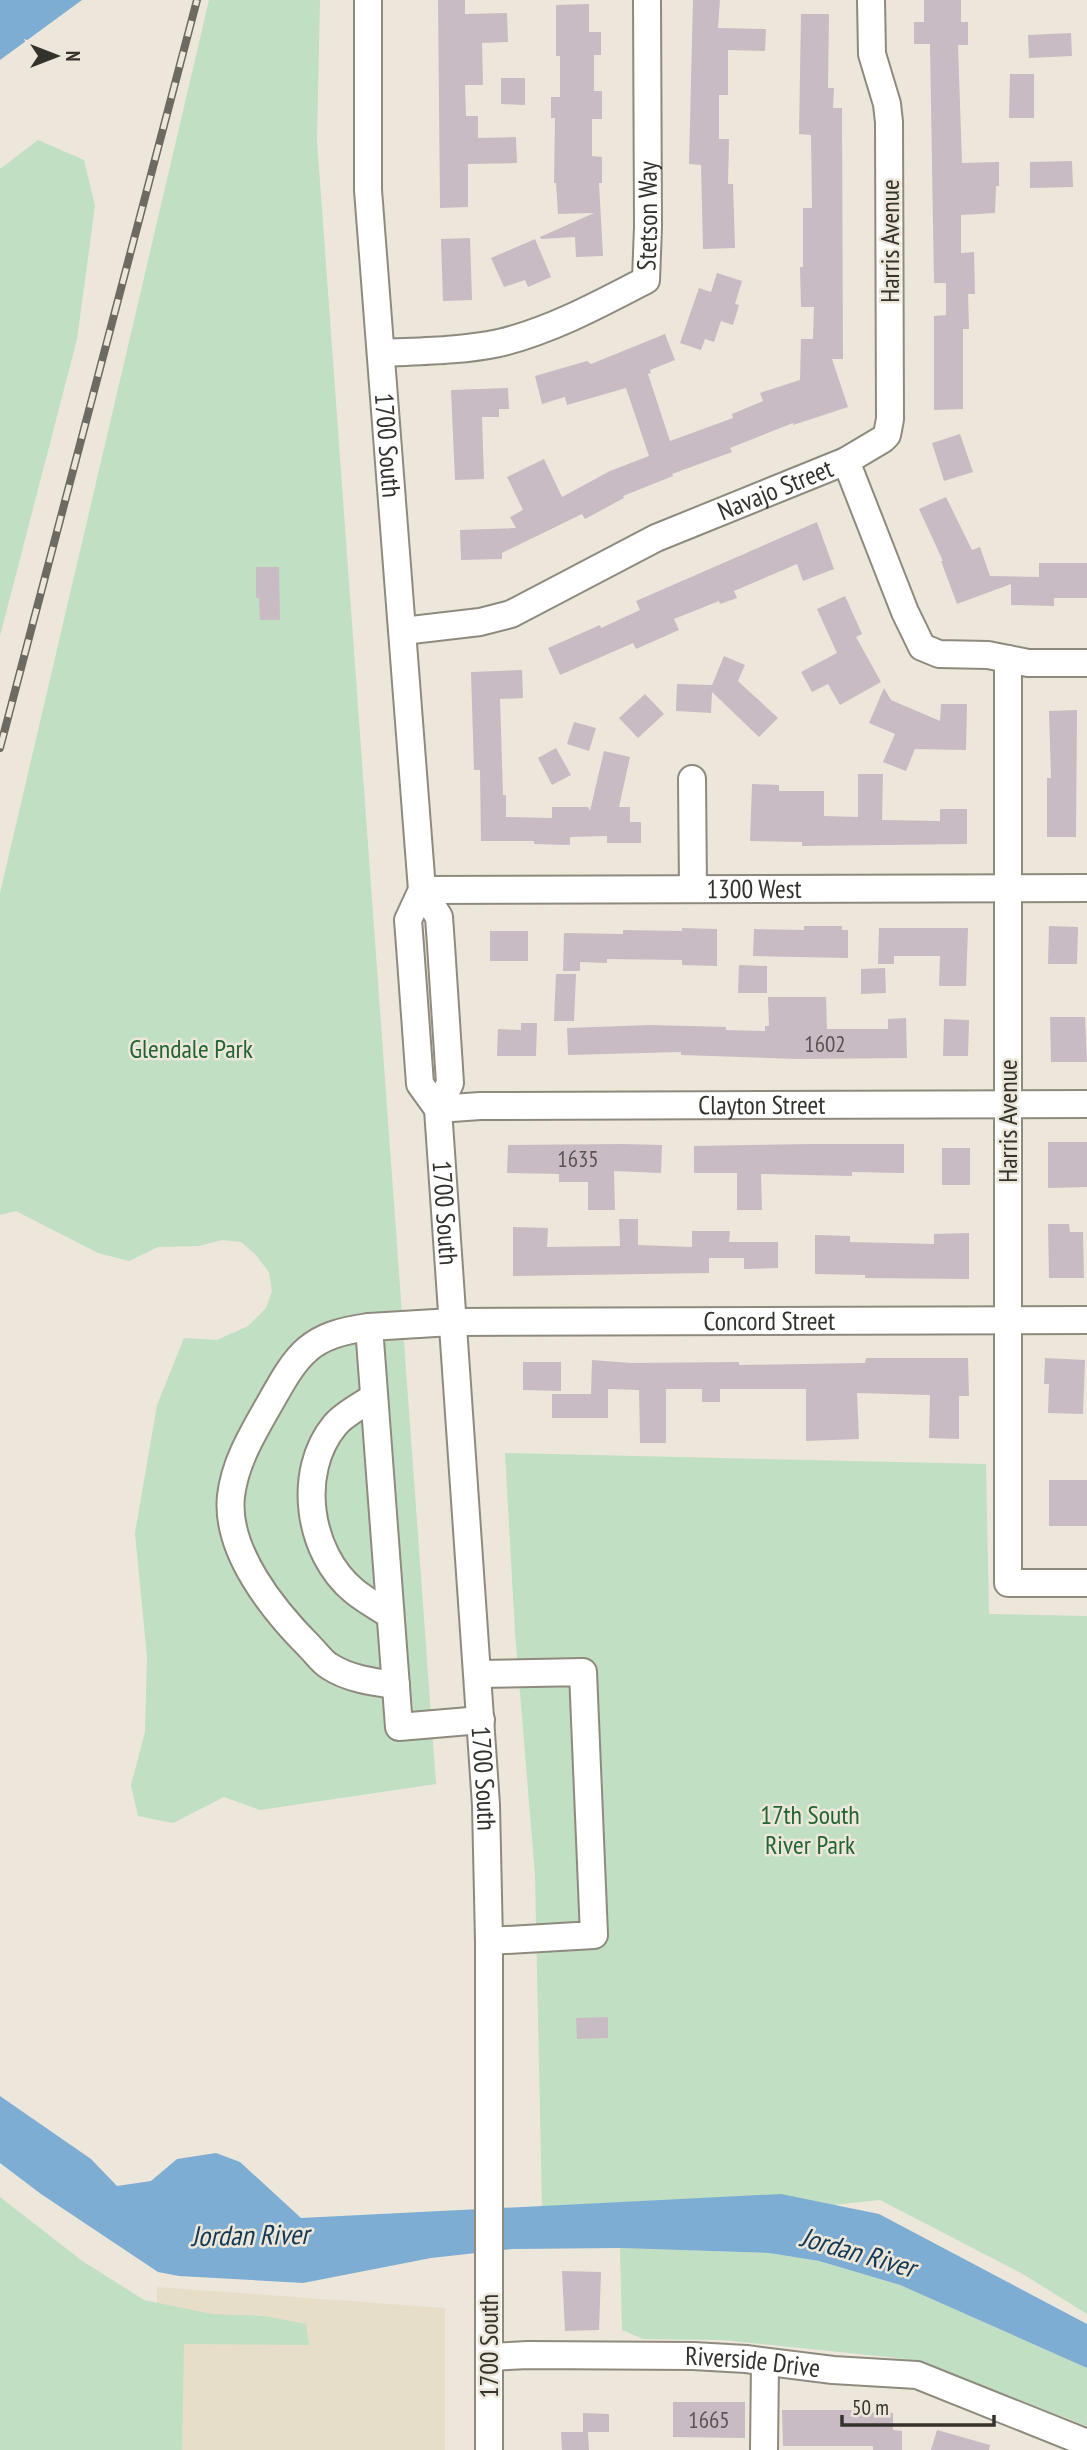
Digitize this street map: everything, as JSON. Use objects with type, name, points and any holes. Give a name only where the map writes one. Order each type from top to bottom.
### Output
[{"type":"street","name":"1700 South","points":[[368,0],[368,190],[422,890],[439,917],[450,1083],[438,1110],[486,1805],[489,1941],[489,2450]]},
{"type":"street","name":"Stetson Way","points":[[381,353],[473,346],[520,337],[604,302],[646,279],[647,0]]},
{"type":"street","name":"Harris Avenue","points":[[846,461],[883,439],[887,435],[890,419],[889,122],[887,104],[872,54],[871,0]]},
{"type":"street","name":"Navajo Street","points":[[403,631],[480,622],[511,614],[656,538],[846,461],[922,647],[939,654],[988,655],[1028,663],[1087,663]]},
{"type":"street","name":"Harris Avenue","points":[[1008,659],[1008,1583],[1087,1583]]},
{"type":"street","points":[[692,779],[693,889]]},
{"type":"street","name":"1300 West","points":[[422,890],[1087,888]]},
{"type":"street","name":"Clayton Street","points":[[438,1110],[494,1105],[1087,1104]]},
{"type":"street","name":"Concord Street","points":[[396,1685],[362,1680],[329,1666],[297,1634],[262,1592],[244,1558],[233,1527],[231,1499],[236,1471],[249,1440],[282,1382],[307,1347],[339,1331],[452,1322],[1087,1320]]},
{"type":"street","points":[[369,1327],[399,1727],[481,1720]]},
{"type":"street","points":[[374,1397],[336,1423],[320,1447],[311,1490],[313,1520],[329,1561],[353,1590],[390,1615]]},
{"type":"street","points":[[478,1674],[583,1672],[594,1936],[489,1941]]},
{"type":"street","name":"Riverside Drive","points":[[489,2357],[680,2356],[746,2359],[870,2374],[917,2375],[1079,2444]]},
{"type":"street","points":[[764,2450],[765,2363]]},
{"type":"shaded area","points":[[157,2287],[445,2308],[445,2450],[156,2450]]},
{"type":"green space","name":"Glendale Park","points":[[209,0],[320,0],[317,140],[436,1784],[260,1810],[224,1797],[173,1823],[138,1816],[131,1785],[145,1732],[147,1657],[135,1533],[157,1405],[184,1338],[217,1340],[248,1326],[266,1308],[272,1291],[269,1272],[241,1242],[222,1240],[199,1246],[158,1247],[129,1261],[98,1253],[16,1211],[0,1215],[0,893]]},
{"type":"green space","points":[[38,140],[84,160],[95,206],[77,339],[0,636],[0,169]]},
{"type":"green space","name":"17th South River Park","points":[[505,1453],[986,1464],[989,1614],[1087,1616],[1087,2314],[1021,2273],[880,2200],[804,2208],[542,2208],[535,1875],[515,1632]]},
{"type":"green space","points":[[0,2197],[81,2260],[144,2300],[212,2314],[264,2316],[306,2324],[309,2345],[184,2344],[182,2450],[0,2450]]},
{"type":"green space","points":[[620,2248],[769,2253],[819,2261],[900,2285],[1087,2368],[1087,2426],[916,2360],[722,2340],[643,2339],[622,2330]]},
{"type":"water","points":[[0,0],[82,0],[0,60]]},
{"type":"water","name":"Jordan River","points":[[0,2096],[91,2159],[117,2186],[151,2181],[177,2159],[216,2153],[240,2162],[301,2218],[781,2194],[879,2214],[1087,2324],[1087,2368],[900,2285],[819,2261],[769,2253],[620,2248],[513,2249],[431,2258],[303,2283],[179,2276],[158,2272],[41,2194],[0,2163]]},
{"type":"building","points":[[438,0],[465,0],[465,14],[507,13],[508,42],[482,43],[483,85],[465,85],[466,116],[478,116],[478,138],[516,137],[517,163],[468,164],[468,207],[440,208]]},
{"type":"building","points":[[693,0],[720,0],[718,28],[766,29],[765,51],[728,50],[728,95],[719,95],[719,139],[729,139],[728,184],[733,184],[735,248],[703,249],[701,165],[689,164]]},
{"type":"building","points":[[924,0],[961,0],[961,22],[968,22],[968,45],[958,45],[962,163],[999,162],[995,213],[961,215],[961,253],[974,252],[975,294],[968,294],[969,329],[963,329],[963,409],[934,410],[934,316],[946,315],[946,283],[934,283],[930,44],[914,44],[914,22],[924,22]]},
{"type":"building","points":[[589,4],[589,32],[601,32],[601,55],[594,55],[594,91],[602,91],[602,119],[592,119],[592,156],[602,157],[602,183],[599,183],[603,256],[576,257],[575,237],[540,237],[594,213],[558,214],[554,183],[555,118],[551,118],[551,97],[560,97],[560,56],[556,56],[556,5]]},
{"type":"building","points":[[801,14],[829,14],[828,88],[834,88],[833,108],[842,108],[843,359],[832,359],[848,407],[793,423],[730,448],[732,452],[623,496],[624,498],[585,519],[582,514],[502,553],[502,559],[461,560],[460,530],[516,528],[510,517],[523,510],[507,477],[544,459],[562,497],[610,471],[649,456],[626,388],[567,405],[565,397],[542,404],[535,376],[587,361],[591,364],[665,334],[675,360],[650,370],[651,373],[648,374],[670,441],[733,418],[732,414],[763,401],[760,393],[800,380],[801,339],[813,339],[814,307],[801,307],[803,208],[812,208],[811,135],[799,134]]},
{"type":"building","points":[[1071,33],[1072,56],[1029,58],[1028,35]]},
{"type":"building","points":[[1010,74],[1034,74],[1034,118],[1009,118]]},
{"type":"building","points":[[501,78],[525,78],[525,105],[501,104]]},
{"type":"building","points":[[1072,161],[1073,187],[1030,188],[1030,162]]},
{"type":"building","points":[[470,238],[472,300],[443,301],[441,239]]},
{"type":"building","points":[[535,239],[551,277],[528,287],[525,280],[504,287],[491,258]]},
{"type":"building","points":[[717,273],[742,281],[735,304],[739,305],[733,325],[721,321],[714,342],[705,339],[701,350],[680,343],[699,288],[711,292]]},
{"type":"building","points":[[508,388],[509,409],[499,409],[499,417],[482,417],[484,479],[455,480],[451,390]]},
{"type":"building","points":[[960,434],[973,472],[944,481],[932,443]]},
{"type":"building","points":[[946,497],[972,550],[980,547],[990,576],[1039,577],[1039,563],[1087,563],[1087,598],[1054,598],[1054,606],[1011,605],[1011,584],[957,604],[943,561],[919,509]]},
{"type":"building","points":[[817,522],[834,569],[803,581],[797,564],[734,591],[737,598],[720,604],[719,601],[674,619],[679,630],[636,649],[633,643],[560,675],[548,648],[640,610],[636,601]]},
{"type":"building","points":[[256,567],[279,567],[280,620],[260,620],[259,598],[256,598]]},
{"type":"building","points":[[845,596],[862,634],[856,637],[881,682],[840,705],[828,684],[812,692],[801,672],[837,653],[817,609]]},
{"type":"building","points":[[724,656],[745,665],[738,681],[778,718],[759,737],[712,692],[711,713],[676,711],[677,684],[712,685]]},
{"type":"building","points":[[522,670],[523,698],[500,699],[506,817],[552,818],[552,807],[588,807],[590,811],[604,751],[630,757],[619,807],[630,807],[630,822],[641,822],[641,843],[607,843],[607,836],[570,837],[570,845],[534,844],[534,841],[481,841],[480,770],[474,770],[471,672]]},
{"type":"building","points":[[884,688],[891,700],[940,721],[941,704],[967,704],[966,750],[915,749],[906,771],[883,762],[895,734],[869,723]]},
{"type":"building","points":[[645,694],[664,714],[638,738],[619,718]]},
{"type":"building","points":[[1077,710],[1076,837],[1047,837],[1047,778],[1051,778],[1049,711]]},
{"type":"building","points":[[574,722],[596,728],[589,751],[567,744]]},
{"type":"building","points":[[556,748],[571,775],[552,785],[538,758]]},
{"type":"building","points":[[858,774],[883,774],[882,820],[940,821],[940,809],[967,809],[967,844],[802,846],[802,842],[750,841],[752,784],[779,785],[779,791],[824,791],[824,816],[858,817]]},
{"type":"building","points":[[804,926],[842,926],[842,930],[848,930],[848,958],[753,956],[754,929],[804,930]]},
{"type":"building","points":[[1049,926],[1078,927],[1077,964],[1048,964]]},
{"type":"building","points":[[682,928],[717,929],[717,966],[682,965],[682,960],[607,959],[607,963],[580,962],[580,971],[563,971],[564,933],[623,934],[623,930],[682,931]]},
{"type":"building","points":[[879,928],[968,928],[966,986],[939,986],[940,956],[894,956],[894,964],[878,964]]},
{"type":"building","points":[[490,931],[528,931],[528,961],[490,961]]},
{"type":"building","points":[[739,965],[767,966],[767,993],[738,993]]},
{"type":"building","points":[[885,968],[886,993],[861,994],[861,969]]},
{"type":"building","points":[[556,974],[576,974],[574,1021],[554,1021]]},
{"type":"building","points":[[768,997],[826,997],[827,1029],[888,1029],[888,1019],[906,1018],[907,1058],[799,1059],[681,1055],[681,1052],[568,1055],[567,1028],[650,1025],[765,1031],[765,1026],[769,1026]]},
{"type":"building","points":[[1050,1017],[1085,1017],[1087,1062],[1051,1062]]},
{"type":"building","points":[[944,1019],[969,1020],[968,1056],[943,1056]]},
{"type":"building","points":[[521,1023],[537,1023],[536,1056],[497,1056],[498,1029],[521,1030]]},
{"type":"building","points":[[1048,1142],[1087,1142],[1087,1187],[1048,1188]]},
{"type":"building","points":[[904,1144],[904,1173],[852,1172],[852,1176],[761,1174],[762,1210],[737,1210],[737,1173],[694,1173],[694,1146]]},
{"type":"building","points":[[508,1145],[662,1145],[661,1173],[614,1171],[615,1210],[588,1210],[588,1182],[559,1182],[559,1174],[507,1173]]},
{"type":"building","points":[[942,1148],[970,1148],[970,1185],[942,1185]]},
{"type":"building","points":[[619,1219],[638,1219],[638,1245],[692,1247],[692,1231],[730,1231],[729,1242],[778,1242],[778,1268],[744,1269],[744,1258],[709,1258],[709,1273],[513,1276],[513,1227],[548,1228],[547,1247],[620,1246]]},
{"type":"building","points":[[1048,1224],[1069,1224],[1070,1232],[1083,1232],[1084,1278],[1049,1278]]},
{"type":"building","points":[[969,1233],[969,1279],[865,1278],[865,1275],[815,1274],[815,1235],[850,1236],[850,1242],[934,1244],[934,1234]]},
{"type":"building","points":[[866,1358],[968,1358],[969,1396],[959,1396],[959,1439],[929,1438],[930,1395],[857,1393],[859,1439],[806,1441],[806,1389],[720,1389],[720,1402],[702,1402],[702,1389],[666,1389],[666,1443],[640,1443],[639,1390],[608,1389],[608,1418],[552,1418],[552,1394],[591,1394],[592,1360],[631,1363],[739,1362],[739,1365],[865,1363]]},
{"type":"building","points":[[1045,1358],[1085,1360],[1083,1414],[1048,1413],[1049,1384],[1044,1384]]},
{"type":"building","points":[[523,1362],[561,1362],[561,1391],[523,1390]]},
{"type":"building","points":[[1049,1480],[1087,1480],[1087,1526],[1049,1526]]},
{"type":"building","points":[[608,2017],[608,2038],[577,2039],[576,2018]]},
{"type":"building","points":[[562,2271],[601,2272],[599,2330],[565,2331]]},
{"type":"building","points":[[673,2402],[745,2402],[745,2438],[673,2437]]},
{"type":"building","points":[[782,2410],[893,2413],[893,2430],[902,2431],[902,2450],[873,2450],[873,2446],[783,2446]]},
{"type":"building","points":[[583,2413],[609,2414],[609,2432],[588,2432],[589,2450],[562,2450],[561,2432],[583,2432]]},
{"type":"building","points":[[937,2430],[990,2445],[989,2450],[931,2450]]},
{"type":"railway","points":[[0,748],[197,0]]}]
